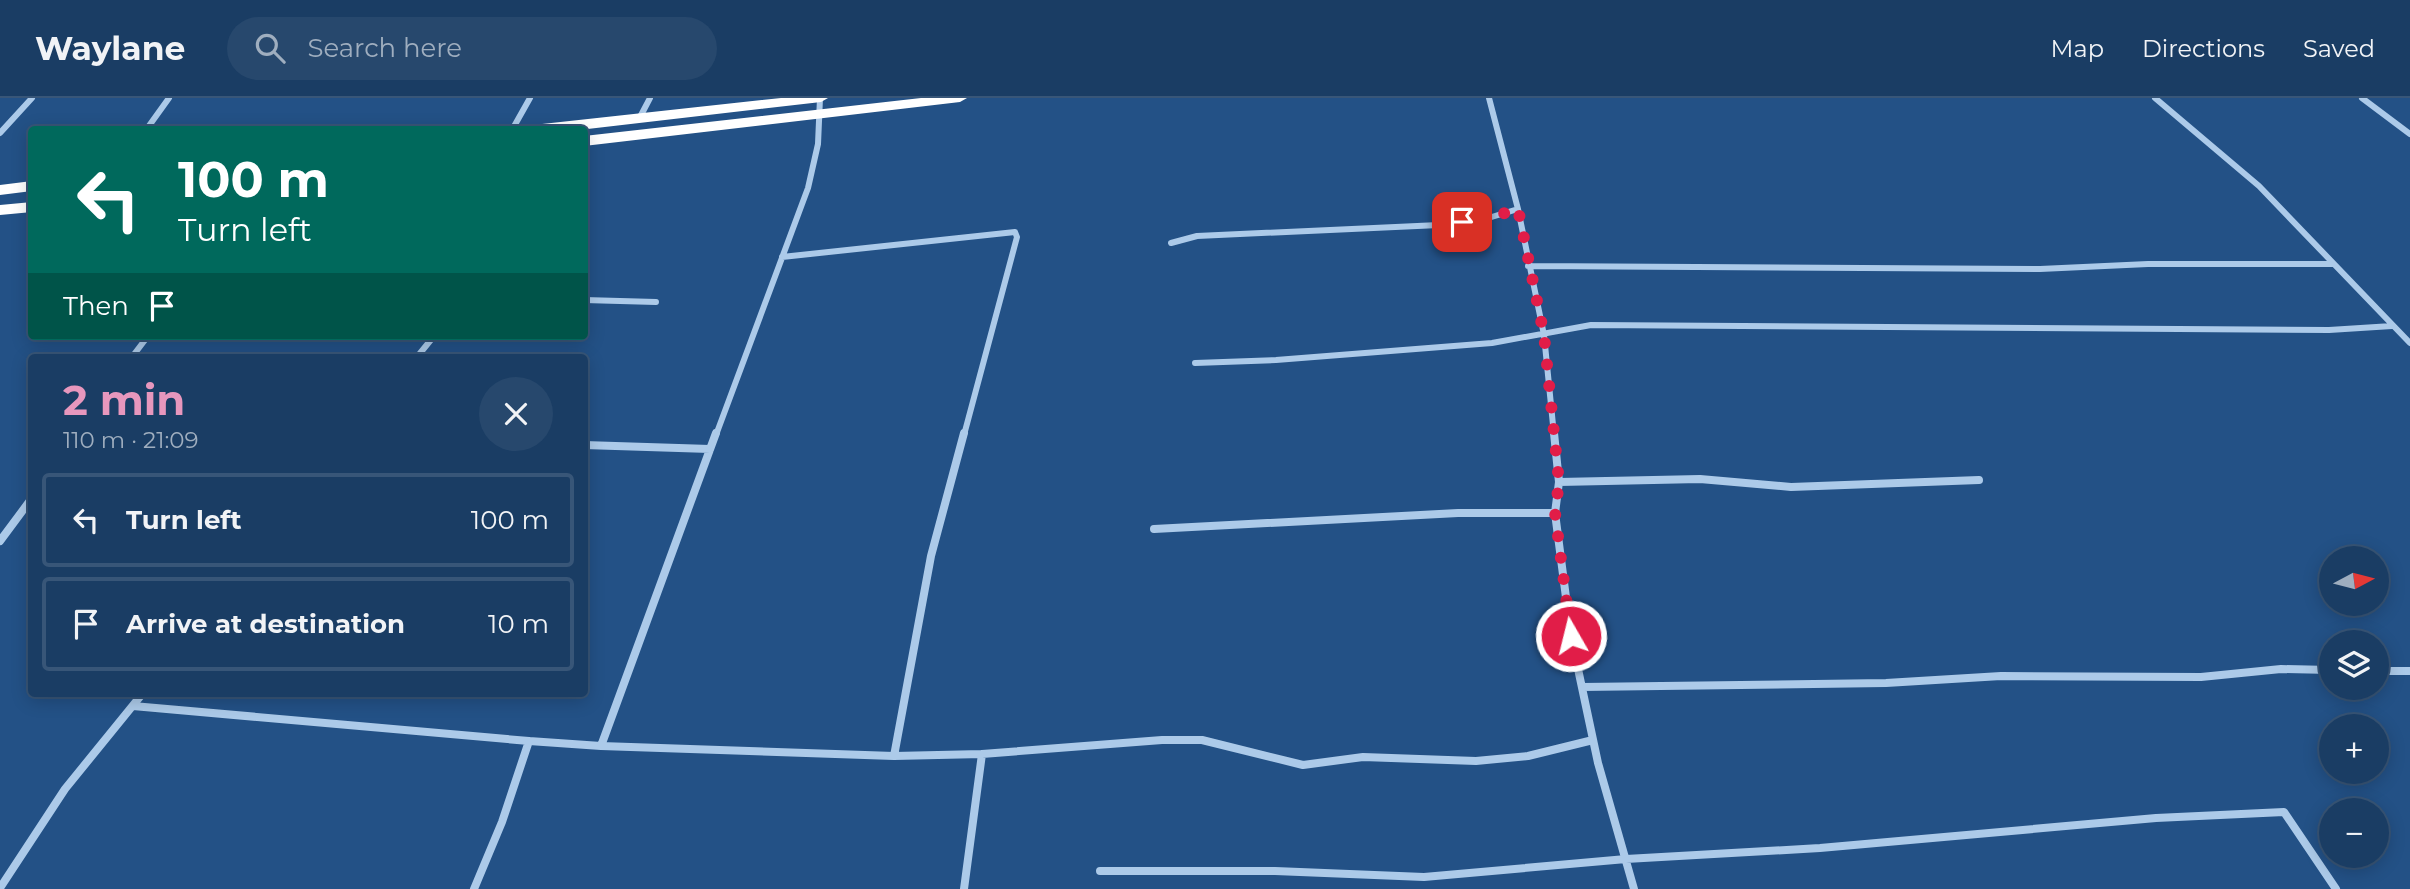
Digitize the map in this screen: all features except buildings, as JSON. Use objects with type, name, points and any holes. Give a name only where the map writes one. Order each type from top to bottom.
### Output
[{"type":"highway","points":[[580,126],[820,103],[960,98]]},
{"type":"highway","points":[[588,140],[820,103]]},
{"type":"highway","points":[[0,190],[28,186]]},
{"type":"highway","points":[[0,210],[28,207]]},
{"type":"street","points":[[0,132],[32,98]]},
{"type":"street","points":[[149,126],[169,98]]},
{"type":"street","points":[[514,126],[530,98]]},
{"type":"street","points":[[639,119],[650,98]]},
{"type":"street","points":[[1489,98],[1518,209],[1544,335],[1559,482],[1555,513],[1571,636],[1593,740],[1634,889]]},
{"type":"street","points":[[2155,98],[2222,152],[2271,197],[2410,343]]},
{"type":"street","points":[[2362,98],[2410,134]]},
{"type":"street","points":[[601,746],[805,200],[816,163],[820,103]]},
{"type":"street","points":[[1171,243],[1197,236],[1439,226],[1485,219],[1518,209]]},
{"type":"street","points":[[782,257],[951,236],[1015,232],[1017,237],[931,556],[894,756]]},
{"type":"street","points":[[1528,266],[2040,269],[2148,264],[2333,264]]},
{"type":"street","points":[[588,300],[656,302]]},
{"type":"street","points":[[1195,363],[1276,360],[1492,343],[1591,325],[2316,330],[2392,326]]},
{"type":"street","points":[[134,354],[145,340]]},
{"type":"street","points":[[420,354],[432,340]]},
{"type":"street","points":[[588,445],[710,449]]},
{"type":"street","points":[[1559,482],[1700,479],[1791,487],[1979,480]]},
{"type":"street","points":[[0,541],[28,503]]},
{"type":"street","points":[[1154,529],[1458,513],[1555,513]]},
{"type":"street","points":[[1582,687],[1886,684],[2001,676],[2201,677],[2281,669],[2319,670]]},
{"type":"street","points":[[2389,671],[2410,671]]},
{"type":"street","points":[[0,888],[65,789],[140,697]]},
{"type":"street","points":[[133,706],[601,746],[894,756],[982,754],[1162,740],[1202,740],[1303,765],[1363,757],[1476,761],[1528,756],[1593,740]]},
{"type":"street","points":[[474,889],[502,822],[529,741]]},
{"type":"street","points":[[964,889],[982,754]]},
{"type":"street","points":[[1100,871],[1275,871],[1424,877],[1626,859],[1820,848],[2155,818],[2284,812],[2336,889]]},
{"type":"route","points":[[1462,222],[1485,219],[1518,209],[1544,335],[1559,482],[1555,513],[1571,636]]}]
